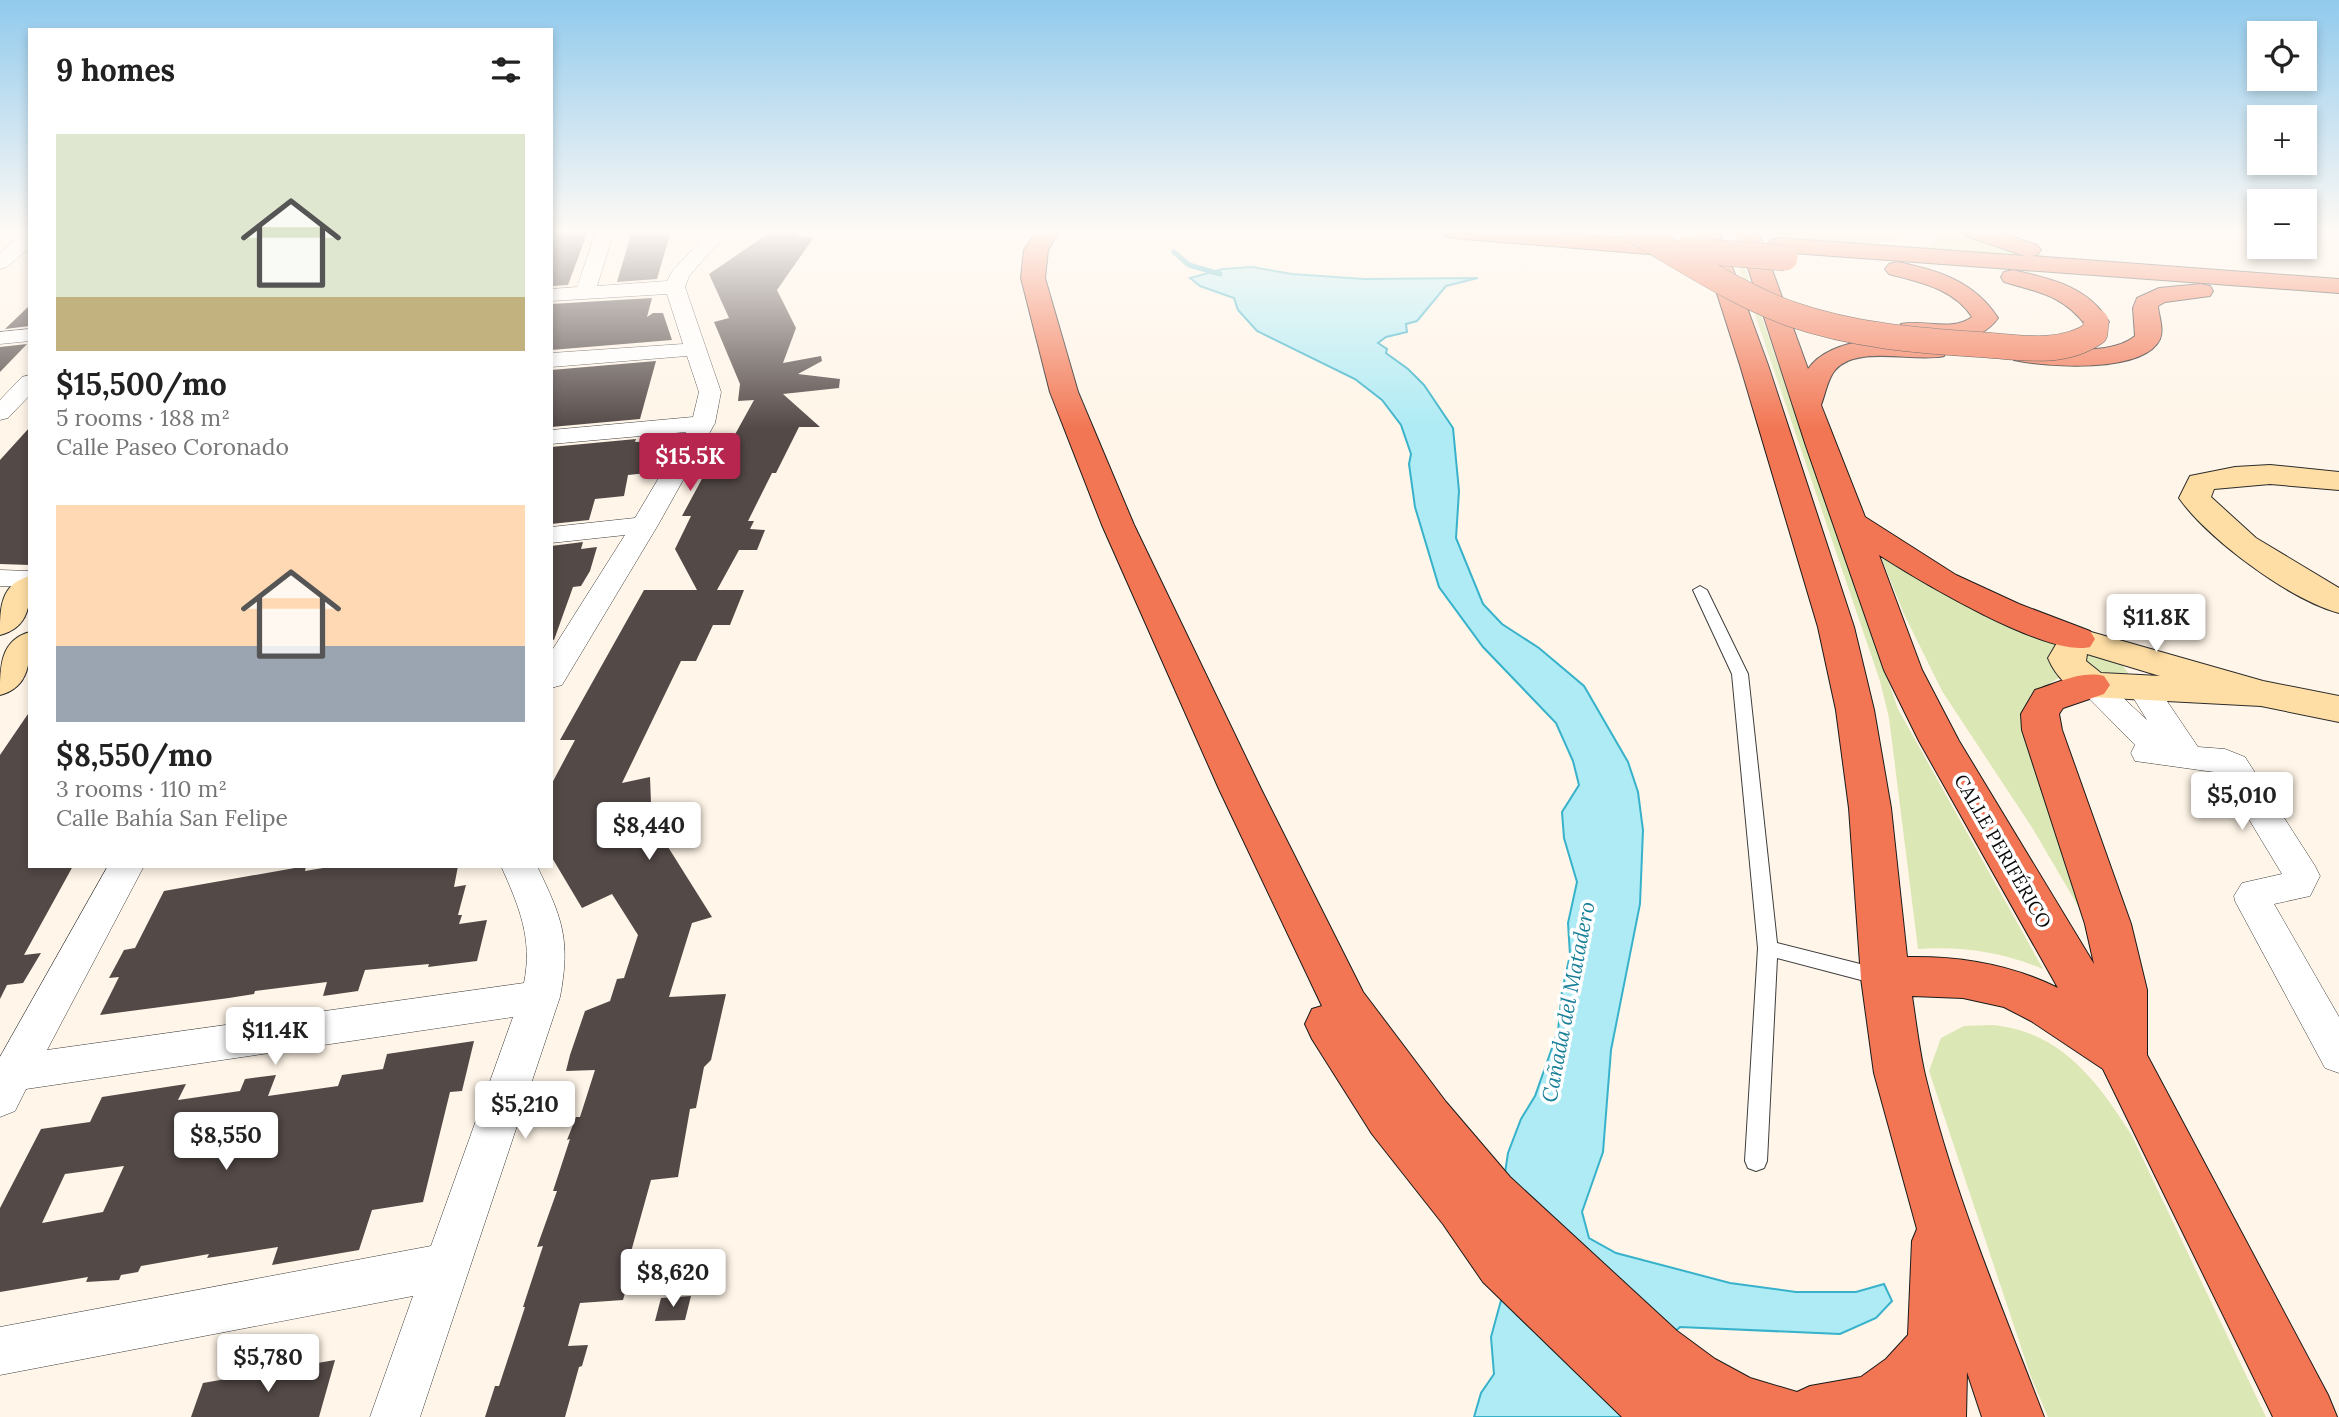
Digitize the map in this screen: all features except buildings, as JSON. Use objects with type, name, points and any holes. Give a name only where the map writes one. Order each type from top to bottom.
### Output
[{"type":"highway","points":[[1018,297],[1031,354],[1098,525],[1217,789],[1323,1016],[1390,1117],[1462,1205],[1503,1262],[1680,1399],[1740,1407],[1783,1417]]},
{"type":"highway","points":[[1038,297],[1064,392],[1118,525],[1240,789],[1346,1006],[1428,1119],[1491,1195],[1656,1352],[1680,1399]]},
{"type":"highway","points":[[1725,297],[1754,365],[1836,626],[1855,710],[1870,808],[1885,978],[1899,1073],[1940,1216],[2013,1417]]},
{"type":"highway","points":[[1753,297],[1823,324],[1847,330],[1923,342],[2034,348],[2085,341],[2095,333],[2096,321],[2080,302],[2070,297]]},
{"type":"highway","name":"CALLE PERIFÉRICO","points":[[1780,297],[1821,446],[1903,670],[1939,741],[2122,1056],[2256,1324],[2306,1417]]},
{"type":"highway","points":[[1791,297],[1802,305],[1843,320],[1908,330],[1959,331],[1980,325],[1985,318],[1976,303],[1966,297]]},
{"type":"highway","points":[[1808,403],[1822,367],[1852,351],[1898,348],[2103,356],[2140,347],[2148,338],[2144,312],[2146,303],[2156,297]]},
{"type":"highway","points":[[1851,522],[1944,582],[2007,612],[2077,639]]},
{"type":"highway","points":[[2091,685],[2049,699],[2040,714],[2042,730],[2108,924],[2123,990],[2122,1056]]},
{"type":"highway","points":[[1885,978],[1914,976],[1962,979],[2036,999],[2122,1056]]},
{"type":"highway","points":[[1935,1417],[1940,1315],[1940,1216]]},
{"type":"highway","points":[[1810,1417],[1837,1416],[1876,1403],[1907,1382],[1937,1347]]},
{"type":"street","points":[[553,671],[561,645],[645,525],[703,424],[710,392],[679,297]]},
{"type":"street","points":[[0,338],[28,335]]},
{"type":"street","points":[[553,360],[697,349]]},
{"type":"street","points":[[0,413],[28,384]]},
{"type":"street","points":[[553,438],[703,424]]},
{"type":"street","points":[[2339,481],[2267,474],[2222,476],[2201,483],[2194,498],[2214,521],[2253,554],[2339,602]]},
{"type":"street","points":[[553,535],[645,525]]},
{"type":"street","points":[[0,578],[28,579]]},
{"type":"street","points":[[0,624],[28,589]]},
{"type":"street","points":[[2339,709],[2261,693],[2077,639],[2066,658],[2070,667],[2167,755],[2229,762],[2233,765],[2302,876],[2297,886],[2255,893],[2252,896],[2329,1021],[2339,1055]]},
{"type":"street","points":[[0,683],[28,646]]},
{"type":"street","points":[[2121,653],[2141,685],[2167,755]]},
{"type":"street","points":[[2091,685],[2141,685],[2261,693]]},
{"type":"street","points":[[4,1082],[125,868]]},
{"type":"street","points":[[396,1417],[540,997],[549,961],[545,921],[520,868]]},
{"type":"street","points":[[4,1082],[540,997]]},
{"type":"street","points":[[0,1351],[448,1266]]},
{"type":"lane","points":[[1700,590],[1740,674],[1768,948],[1756,1161]]},
{"type":"lane","points":[[1768,948],[1885,978]]},
{"type":"green space","points":[[1749,297],[1755,297],[1898,709],[2043,969],[2012,958],[1982,952],[1950,948],[1918,949],[1889,718],[1880,681]]},
{"type":"green space","points":[[1879,552],[2065,642],[2062,676],[2030,695],[2028,711],[2081,911],[2033,829],[1942,691],[1904,614]]},
{"type":"green space","points":[[2084,652],[2120,662],[2128,673],[2127,677],[2086,675]]},
{"type":"green space","points":[[1992,1025],[2016,1029],[2038,1037],[2058,1049],[2091,1079],[2119,1116],[2132,1136],[2266,1417],[2048,1417],[2031,1377],[1929,1071],[1941,1038],[1964,1026]]},
{"type":"water","name":"Cañada del Matadero","points":[[1232,297],[1437,297],[1417,321],[1406,324],[1407,332],[1386,337],[1378,343],[1424,385],[1453,428],[1459,491],[1456,538],[1483,604],[1502,624],[1539,648],[1584,686],[1628,762],[1638,792],[1643,830],[1640,904],[1611,1050],[1603,1152],[1582,1212],[1589,1238],[1616,1253],[1730,1283],[1796,1292],[1856,1292],[1884,1284],[1892,1301],[1876,1318],[1840,1334],[1680,1327],[1668,1338],[1658,1417],[1474,1417],[1481,1393],[1494,1374],[1491,1337],[1503,1293],[1504,1179],[1508,1153],[1521,1119],[1535,1096],[1558,1031],[1562,991],[1570,955],[1568,923],[1577,882],[1564,838],[1562,812],[1579,785],[1573,761],[1556,723],[1483,647],[1439,587],[1415,507],[1409,464],[1411,454],[1401,425],[1382,400],[1355,379],[1257,331],[1238,310]]}]
